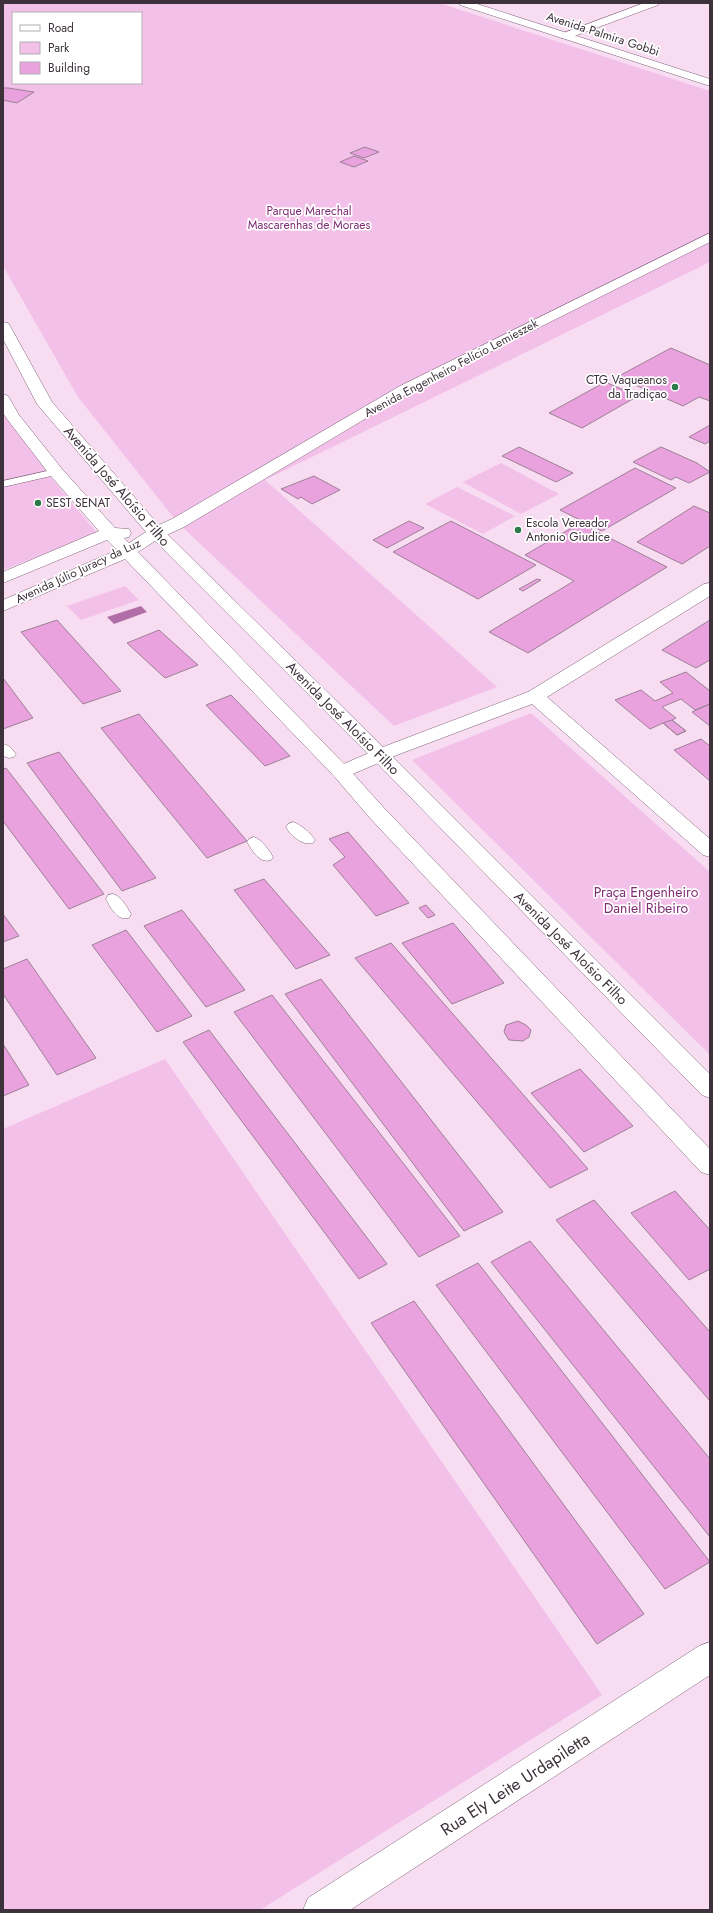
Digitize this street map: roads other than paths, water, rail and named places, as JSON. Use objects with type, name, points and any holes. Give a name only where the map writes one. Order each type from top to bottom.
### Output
[{"type":"street","name":"Avenida Palmira Gobbi","points":[[464,3],[710,83]]},
{"type":"street","points":[[565,36],[654,3]]},
{"type":"street","name":"Avenida Palmira Gobbi","points":[[569,24],[599,33]]},
{"type":"street","name":"Avenida Engenheiro Felício Lemieszek","points":[[156,533],[178,523],[405,389],[710,237]]},
{"type":"street","name":"Avenida José Aloísio Filho","points":[[3,326],[44,404],[156,533],[380,755],[710,1089]]},
{"type":"street","points":[[3,398],[12,416],[56,472],[110,533],[341,772],[710,1165]]},
{"type":"street","name":"Avenida Júlio Juracy da Luz","points":[[3,578],[110,533],[156,533]]},
{"type":"street","name":"Avenida Júlio Juracy da Luz","points":[[3,606],[128,551],[156,533]]},
{"type":"street","points":[[341,772],[380,755],[535,696],[710,588]]},
{"type":"street","points":[[535,696],[710,850]]},
{"type":"street","name":"Rua Ely Leite Urdapiletta","points":[[320,1910],[710,1657]]},
{"type":"lane","points":[[3,484],[56,472]]},
{"type":"lane","points":[[293,827],[308,840]]},
{"type":"lane","points":[[254,842],[266,857]]},
{"type":"lane","points":[[113,899],[124,914]]},
{"type":"place","name":"CTG Vaqueanos da Tradiçao","points":[[675,387]]},
{"type":"place","name":"SEST SENAT","points":[[38,503]]},
{"type":"place","name":"Escola Vereador Antonio Giudice","points":[[518,530]]},
{"type":"park label","name":"Parque Marechal Mascarenhas de Moraes","points":[[309,218]]},
{"type":"park label","name":"Praça Engenheiro Daniel Ribeiro","points":[[646,900]]}]
